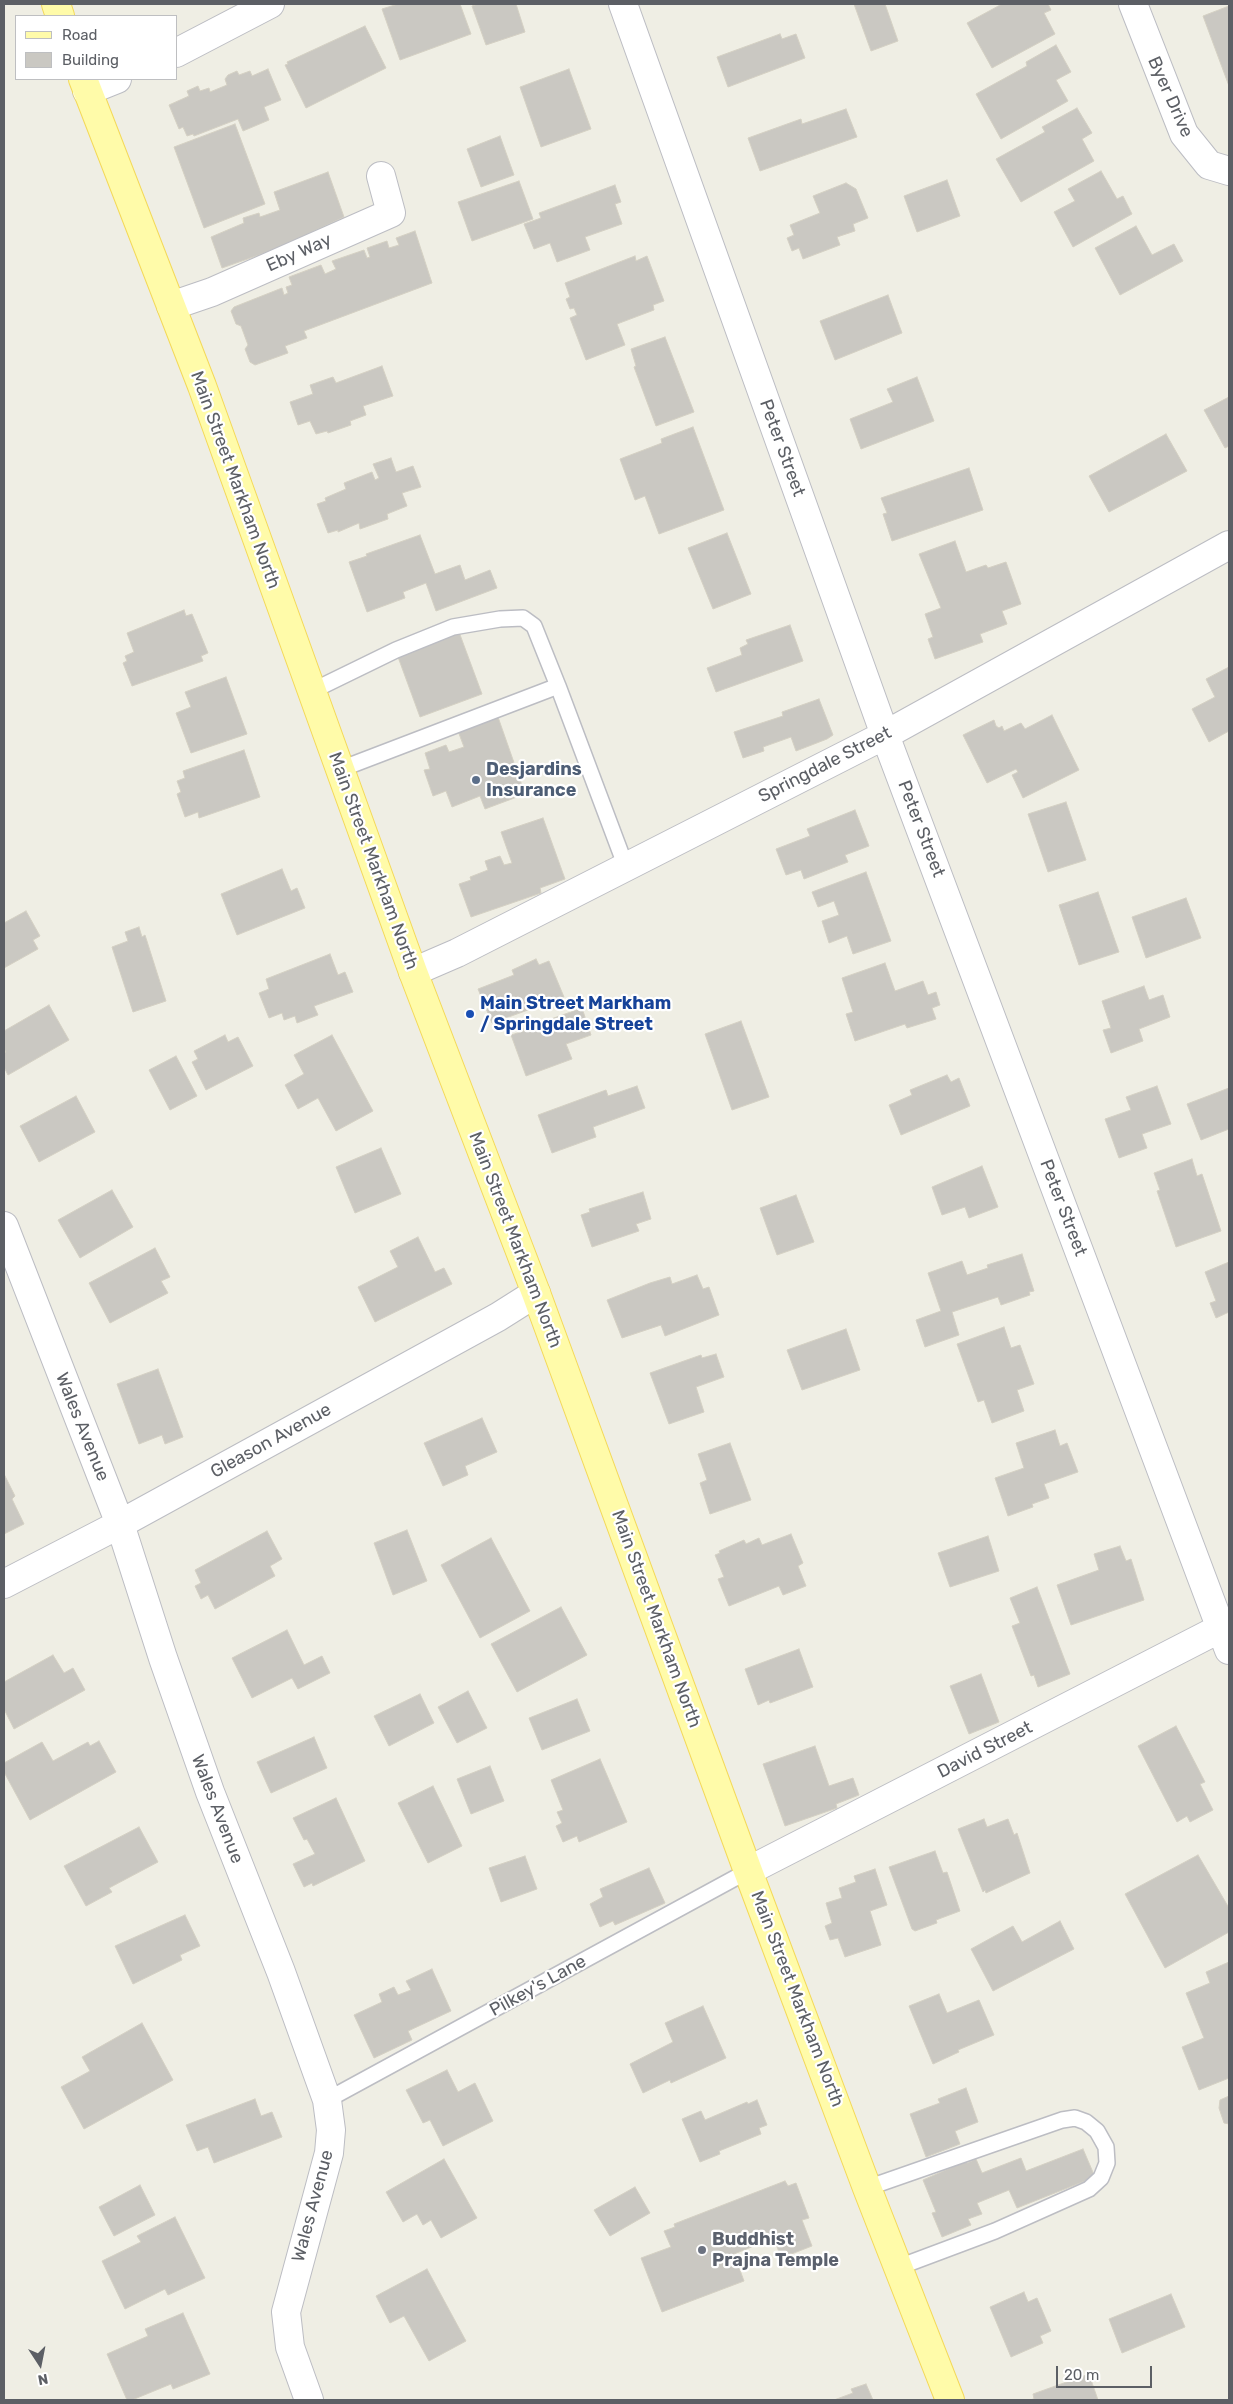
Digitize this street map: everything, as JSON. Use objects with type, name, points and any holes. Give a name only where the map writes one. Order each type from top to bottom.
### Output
[{"type":"main road","name":"Main Street Markham North","points":[[85,85],[202,386],[413,972],[536,1293],[748,1871],[867,2188],[950,2400]]},
{"type":"street","points":[[178,52],[270,4]]},
{"type":"street","name":"Peter Street","points":[[623,4],[885,735],[1225,1639]]},
{"type":"street","name":"Byer Drive","points":[[1133,4],[1184,134],[1209,165],[1229,171]]},
{"type":"street","points":[[85,85],[112,80]]},
{"type":"street","name":"Eby Way","points":[[171,306],[212,292],[391,212],[381,176]]},
{"type":"street","name":"Springdale Street","points":[[413,972],[457,953],[885,735],[1229,545]]},
{"type":"street","name":"Wales Avenue","points":[[4,1226],[120,1524],[163,1658],[210,1792],[281,1972],[327,2100],[331,2130],[329,2153],[286,2312],[290,2347],[309,2400]]},
{"type":"street","name":"Gleason Avenue","points":[[4,1584],[120,1524],[498,1317],[536,1293]]},
{"type":"street","name":"David Street","points":[[748,1871],[1225,1639]]},
{"type":"lane","points":[[312,691],[396,650],[453,627],[500,619],[523,618],[534,626],[626,867]]},
{"type":"lane","points":[[340,769],[558,686]]},
{"type":"lane","name":"Pilkey's Lane","points":[[327,2100],[748,1871]]},
{"type":"lane","points":[[867,2188],[1062,2120],[1075,2118],[1086,2122],[1097,2131],[1106,2147],[1106,2163],[1101,2178],[1089,2189],[1004,2227],[899,2268]]},
{"type":"building","points":[[398,4],[460,4],[471,34],[400,60],[382,9]]},
{"type":"building","points":[[478,4],[516,4],[525,32],[486,45],[472,6]]},
{"type":"building","points":[[854,4],[885,4],[898,41],[871,51]]},
{"type":"building","points":[[1002,4],[1048,4],[1051,10],[1044,13],[1055,34],[992,68],[967,23]]},
{"type":"building","points":[[1229,6],[1229,86],[1203,16]]},
{"type":"building","points":[[365,26],[386,68],[306,108],[285,65],[288,64],[287,62]]},
{"type":"building","points":[[780,34],[782,39],[796,34],[805,58],[728,87],[717,57]]},
{"type":"building","points":[[1056,45],[1071,72],[1056,80],[1068,101],[1001,139],[976,94],[1027,66],[1026,62]]},
{"type":"building","points":[[268,69],[281,100],[264,107],[269,120],[243,131],[238,119],[194,136],[193,134],[187,136],[183,127],[179,129],[169,105],[189,96],[187,91],[198,86],[200,91],[209,88],[210,92],[227,85],[225,79],[228,75],[237,71],[239,75],[250,71],[252,76]]},
{"type":"building","points":[[569,69],[591,129],[541,147],[520,87]]},
{"type":"building","points":[[1077,108],[1092,133],[1082,139],[1094,161],[1021,202],[996,159],[1045,132],[1042,127]]},
{"type":"building","points":[[846,109],[857,137],[760,171],[748,138],[801,119],[802,124]]},
{"type":"building","points":[[235,124],[265,204],[204,228],[174,147]]},
{"type":"building","points":[[500,136],[514,175],[481,187],[467,149]]},
{"type":"building","points":[[1101,171],[1117,199],[1123,196],[1132,214],[1073,247],[1054,212],[1075,201],[1068,189]]},
{"type":"building","points":[[328,172],[344,217],[276,249],[222,268],[211,237],[244,223],[243,218],[259,213],[260,217],[280,210],[274,192]]},
{"type":"building","points":[[947,180],[960,216],[917,232],[904,196]]},
{"type":"building","points":[[519,181],[533,219],[472,241],[458,202]]},
{"type":"building","points":[[846,183],[856,189],[868,218],[853,224],[855,231],[837,237],[840,245],[803,259],[799,248],[792,251],[787,238],[794,235],[790,225],[820,213],[813,196]]},
{"type":"building","points":[[615,185],[621,202],[615,204],[622,224],[585,237],[590,250],[557,262],[550,243],[534,249],[524,224],[541,218],[539,213]]},
{"type":"building","points":[[1136,226],[1152,255],[1174,244],[1183,261],[1120,295],[1095,248]]},
{"type":"building","points":[[415,231],[432,283],[304,331],[307,338],[285,346],[288,353],[255,365],[250,362],[245,349],[248,345],[241,326],[236,324],[231,311],[234,307],[282,288],[284,295],[288,293],[286,287],[292,285],[289,277],[321,265],[325,274],[336,269],[332,261],[364,250],[367,258],[370,257],[367,248],[387,241],[389,248],[399,245],[396,238]]},
{"type":"building","points":[[635,256],[636,261],[647,256],[664,301],[653,305],[654,310],[617,324],[625,345],[586,360],[570,318],[577,315],[574,308],[570,309],[566,299],[570,297],[565,283]]},
{"type":"building","points":[[888,295],[902,333],[835,360],[820,321]]},
{"type":"building","points":[[665,337],[694,412],[656,426],[634,367],[636,366],[631,349]]},
{"type":"building","points":[[382,366],[393,396],[363,406],[366,415],[350,421],[351,425],[328,433],[327,431],[316,434],[310,421],[298,425],[290,402],[313,394],[310,385],[333,377],[336,383]]},
{"type":"building","points":[[917,377],[934,421],[861,449],[850,419],[893,402],[887,389]]},
{"type":"building","points":[[1229,397],[1229,446],[1225,448],[1204,410]]},
{"type":"building","points":[[693,427],[724,510],[659,534],[645,496],[635,500],[620,459],[662,443],[661,439]]},
{"type":"building","points":[[1166,434],[1187,471],[1109,512],[1089,476]]},
{"type":"building","points":[[391,458],[396,472],[413,466],[421,487],[402,493],[407,506],[387,514],[388,519],[360,529],[359,523],[338,532],[338,530],[328,533],[317,504],[326,501],[325,498],[346,489],[344,483],[372,472],[375,480],[379,478],[373,464]]},
{"type":"building","points":[[969,468],[983,510],[892,541],[883,514],[887,513],[881,498]]},
{"type":"building","points":[[727,533],[751,594],[713,609],[688,548]]},
{"type":"building","points":[[420,535],[435,574],[460,565],[465,580],[490,570],[497,588],[436,611],[426,583],[403,592],[405,598],[367,612],[349,562]]},
{"type":"building","points":[[955,541],[966,572],[986,565],[988,568],[1006,562],[1021,604],[1002,611],[1007,624],[980,634],[983,642],[935,659],[928,639],[933,637],[925,614],[941,608],[919,554]]},
{"type":"building","points":[[184,610],[186,616],[192,614],[208,653],[201,656],[203,661],[132,686],[123,663],[127,661],[125,656],[134,652],[127,633]]},
{"type":"building","points":[[790,625],[803,661],[716,692],[707,668],[742,655],[740,648],[748,644],[746,640]]},
{"type":"building","points":[[459,632],[482,694],[420,717],[398,657]]},
{"type":"building","points":[[1229,667],[1229,731],[1209,742],[1192,709],[1215,697],[1206,679]]},
{"type":"building","points":[[226,677],[247,734],[191,753],[176,713],[191,707],[185,692]]},
{"type":"building","points":[[819,699],[833,735],[796,751],[791,737],[763,747],[764,751],[743,758],[734,732],[783,716],[782,712]]},
{"type":"building","points":[[1052,715],[1079,770],[1023,798],[1012,775],[1018,772],[1016,769],[987,783],[963,735],[994,720],[996,726],[999,728],[1002,726],[1004,731],[1021,723],[1025,729]]},
{"type":"building","points":[[498,717],[525,794],[485,809],[480,796],[452,807],[446,791],[433,796],[424,770],[430,769],[425,753],[446,745],[449,752],[464,747],[458,731]]},
{"type":"building","points":[[244,750],[260,797],[199,818],[198,812],[185,817],[177,794],[181,792],[177,781],[185,778],[183,771]]},
{"type":"building","points":[[1066,802],[1086,860],[1048,872],[1028,814]]},
{"type":"building","points":[[855,810],[869,846],[845,855],[848,862],[804,879],[801,870],[786,875],[776,849],[810,836],[807,829]]},
{"type":"building","points":[[543,818],[565,879],[540,888],[541,893],[471,917],[459,884],[471,880],[470,877],[488,870],[485,861],[500,856],[504,865],[512,863],[501,832]]},
{"type":"building","points":[[282,869],[291,891],[297,888],[305,908],[237,935],[221,894]]},
{"type":"building","points":[[866,872],[891,941],[853,954],[847,936],[829,943],[822,921],[839,915],[834,901],[818,907],[812,892]]},
{"type":"building","points":[[1098,892],[1119,952],[1079,965],[1059,905]]},
{"type":"building","points":[[1186,898],[1201,938],[1146,958],[1132,917]]},
{"type":"building","points":[[26,911],[40,936],[33,940],[38,949],[4,968],[4,923]]},
{"type":"building","points":[[139,927],[142,937],[145,935],[166,1001],[133,1012],[112,947],[128,941],[125,932]]},
{"type":"building","points":[[330,954],[338,975],[345,972],[353,992],[314,1006],[318,1015],[297,1023],[295,1016],[284,1020],[282,1013],[269,1018],[259,993],[269,989],[266,979]]},
{"type":"building","points":[[536,959],[539,965],[549,961],[564,997],[492,1023],[478,989],[514,975],[512,970]]},
{"type":"building","points":[[885,963],[895,991],[923,981],[928,995],[936,992],[940,1005],[932,1008],[936,1019],[907,1028],[905,1024],[855,1041],[846,1014],[853,1012],[842,978]]},
{"type":"building","points":[[1144,986],[1149,1000],[1163,995],[1170,1017],[1139,1029],[1143,1041],[1111,1053],[1103,1030],[1111,1028],[1102,1001]]},
{"type":"building","points":[[49,1005],[69,1040],[8,1075],[4,1067],[4,1053],[6,1052],[4,1049],[4,1031]]},
{"type":"building","points":[[582,1008],[591,1035],[566,1044],[572,1059],[526,1076],[511,1035]]},
{"type":"building","points":[[741,1021],[769,1097],[732,1110],[705,1034]]},
{"type":"building","points":[[225,1035],[228,1042],[238,1037],[253,1066],[206,1090],[192,1062],[198,1059],[194,1051]]},
{"type":"building","points":[[332,1035],[373,1111],[336,1131],[318,1098],[298,1109],[285,1085],[304,1074],[294,1055]]},
{"type":"building","points":[[176,1056],[197,1096],[170,1110],[149,1070]]},
{"type":"building","points":[[947,1075],[951,1082],[959,1078],[970,1106],[901,1135],[889,1105],[912,1095],[910,1090]]},
{"type":"building","points":[[637,1086],[645,1108],[593,1127],[596,1137],[552,1153],[538,1115],[606,1090],[608,1096]]},
{"type":"building","points":[[1157,1086],[1171,1124],[1142,1134],[1147,1148],[1119,1158],[1105,1119],[1131,1110],[1126,1097]]},
{"type":"building","points":[[1229,1088],[1229,1129],[1201,1140],[1187,1104]]},
{"type":"building","points":[[76,1096],[95,1132],[39,1162],[20,1126]]},
{"type":"building","points":[[381,1148],[401,1194],[355,1213],[336,1167]]},
{"type":"building","points":[[1192,1159],[1197,1176],[1202,1174],[1221,1231],[1176,1247],[1157,1191],[1160,1190],[1154,1173]]},
{"type":"building","points":[[982,1166],[998,1207],[969,1218],[965,1207],[942,1215],[932,1187]]},
{"type":"building","points":[[112,1190],[133,1227],[80,1258],[58,1220]]},
{"type":"building","points":[[643,1192],[651,1219],[636,1224],[639,1231],[592,1247],[581,1215],[590,1212],[589,1209]]},
{"type":"building","points":[[796,1195],[814,1242],[777,1255],[760,1208]]},
{"type":"building","points":[[418,1237],[435,1272],[444,1268],[452,1284],[375,1322],[358,1287],[398,1267],[390,1251]]},
{"type":"building","points":[[155,1248],[170,1277],[161,1281],[168,1293],[110,1323],[89,1283]]},
{"type":"building","points":[[1022,1254],[1034,1291],[1029,1292],[1030,1295],[1001,1305],[998,1297],[952,1312],[959,1335],[925,1347],[916,1320],[941,1311],[928,1273],[962,1261],[967,1275],[988,1268],[987,1265]]},
{"type":"building","points":[[1229,1262],[1229,1312],[1216,1318],[1210,1303],[1216,1301],[1205,1272]]},
{"type":"building","points":[[697,1275],[703,1289],[709,1287],[719,1315],[665,1336],[661,1325],[622,1338],[607,1300],[670,1277],[672,1284]]},
{"type":"building","points":[[1004,1327],[1011,1348],[1020,1345],[1034,1384],[1017,1390],[1024,1411],[992,1423],[984,1400],[978,1402],[957,1344]]},
{"type":"building","points":[[846,1329],[860,1370],[802,1390],[787,1350]]},
{"type":"building","points":[[716,1354],[724,1377],[696,1387],[704,1412],[669,1424],[650,1373],[701,1355],[702,1358]]},
{"type":"building","points":[[158,1369],[183,1437],[165,1444],[162,1435],[139,1444],[117,1384]]},
{"type":"building","points":[[482,1418],[497,1452],[465,1466],[468,1475],[443,1486],[424,1443]]},
{"type":"building","points":[[1055,1430],[1060,1446],[1067,1443],[1078,1472],[1044,1484],[1049,1498],[1032,1504],[1033,1507],[1008,1516],[995,1478],[1024,1468],[1016,1443]]},
{"type":"building","points":[[730,1443],[751,1500],[710,1514],[700,1483],[707,1480],[698,1454]]},
{"type":"building","points":[[4,1474],[15,1496],[12,1499],[24,1524],[4,1534]]},
{"type":"building","points":[[407,1530],[427,1581],[393,1595],[374,1543]]},
{"type":"building","points":[[267,1531],[282,1559],[270,1566],[275,1576],[215,1609],[208,1595],[201,1599],[195,1586],[201,1583],[195,1570]]},
{"type":"building","points":[[791,1534],[803,1563],[798,1566],[806,1586],[783,1595],[779,1586],[729,1606],[718,1579],[724,1577],[715,1555],[720,1553],[719,1551],[744,1540],[746,1544],[759,1538],[762,1545]]},
{"type":"building","points":[[988,1536],[999,1571],[950,1587],[938,1553]]},
{"type":"building","points":[[491,1538],[530,1611],[480,1638],[441,1565]]},
{"type":"building","points":[[1120,1546],[1126,1561],[1131,1559],[1144,1600],[1071,1625],[1057,1585],[1099,1570],[1094,1554]]},
{"type":"building","points":[[1037,1587],[1070,1674],[1038,1687],[1034,1675],[1031,1676],[1012,1626],[1020,1623],[1010,1598]]},
{"type":"building","points":[[561,1607],[587,1655],[517,1692],[491,1644]]},
{"type":"building","points":[[287,1630],[304,1665],[322,1656],[330,1673],[298,1689],[292,1678],[252,1698],[232,1658]]},
{"type":"building","points":[[799,1649],[813,1687],[770,1703],[769,1700],[758,1705],[745,1669]]},
{"type":"building","points":[[53,1655],[64,1673],[73,1668],[85,1690],[14,1729],[4,1709],[4,1682]]},
{"type":"building","points":[[981,1674],[999,1722],[969,1734],[950,1686]]},
{"type":"building","points":[[468,1691],[487,1728],[457,1743],[438,1707]]},
{"type":"building","points":[[420,1694],[434,1723],[389,1746],[374,1716]]},
{"type":"building","points":[[577,1699],[590,1731],[542,1750],[529,1718]]},
{"type":"building","points":[[1176,1726],[1205,1782],[1200,1784],[1213,1810],[1190,1822],[1187,1816],[1177,1822],[1138,1746]]},
{"type":"building","points":[[314,1737],[327,1768],[271,1793],[257,1762]]},
{"type":"building","points":[[99,1741],[116,1772],[30,1820],[4,1772],[4,1763],[42,1742],[53,1761],[88,1742],[90,1746]]},
{"type":"building","points":[[815,1746],[829,1786],[853,1778],[859,1795],[836,1804],[837,1808],[785,1826],[763,1764]]},
{"type":"building","points":[[600,1759],[627,1822],[579,1842],[577,1836],[563,1842],[556,1826],[562,1823],[557,1812],[563,1810],[551,1780]]},
{"type":"building","points":[[490,1766],[504,1801],[471,1814],[457,1779]]},
{"type":"building","points":[[433,1786],[462,1846],[428,1863],[398,1803]]},
{"type":"building","points":[[336,1798],[365,1861],[313,1886],[312,1883],[304,1887],[293,1864],[315,1854],[307,1839],[304,1840],[293,1818]]},
{"type":"building","points":[[984,1819],[987,1827],[1008,1819],[1014,1835],[1017,1833],[1030,1873],[986,1893],[985,1890],[983,1892],[958,1829]]},
{"type":"building","points":[[139,1827],[158,1862],[109,1888],[112,1892],[86,1906],[64,1866]]},
{"type":"building","points":[[935,1851],[943,1873],[947,1872],[960,1911],[936,1920],[937,1923],[915,1931],[912,1929],[889,1867]]},
{"type":"building","points":[[1198,1855],[1229,1908],[1229,1932],[1165,1968],[1125,1894]]},
{"type":"building","points":[[525,1856],[537,1889],[501,1902],[489,1868]]},
{"type":"building","points":[[649,1868],[665,1903],[615,1925],[613,1921],[600,1927],[590,1904],[603,1897],[600,1889]]},
{"type":"building","points":[[875,1869],[887,1905],[870,1911],[881,1945],[845,1957],[838,1938],[830,1940],[825,1926],[832,1923],[826,1903],[842,1898],[839,1888],[856,1882],[854,1876]]},
{"type":"building","points":[[185,1915],[200,1946],[180,1955],[182,1960],[133,1984],[115,1946]]},
{"type":"building","points":[[1060,1921],[1074,1949],[993,1991],[971,1949],[1013,1926],[1022,1942]]},
{"type":"building","points":[[1229,1962],[1229,2078],[1199,2090],[1182,2047],[1204,2038],[1186,1993],[1210,1983],[1206,1972]]},
{"type":"building","points":[[432,1969],[451,2011],[408,2031],[412,2040],[374,2058],[354,2015],[382,2002],[379,1994],[394,1987],[398,1995],[411,1990],[406,1981]]},
{"type":"building","points":[[939,1994],[947,2013],[979,2000],[994,2035],[958,2050],[959,2052],[933,2064],[909,2006]]},
{"type":"building","points":[[703,2006],[726,2058],[671,2083],[670,2080],[643,2093],[630,2064],[673,2042],[665,2023]]},
{"type":"building","points":[[142,2023],[173,2080],[84,2129],[61,2087],[90,2071],[82,2057]]},
{"type":"building","points":[[447,2070],[458,2092],[475,2083],[493,2121],[443,2146],[430,2120],[423,2123],[406,2090]]},
{"type":"building","points":[[966,2088],[978,2122],[955,2131],[960,2144],[926,2157],[910,2114],[940,2103],[938,2099]]},
{"type":"building","points":[[1229,2096],[1229,2124],[1224,2123],[1219,2108],[1220,2100]]},
{"type":"building","points":[[255,2099],[261,2116],[272,2112],[282,2137],[214,2163],[208,2147],[197,2151],[186,2125]]},
{"type":"building","points":[[757,2100],[767,2125],[759,2128],[761,2134],[719,2151],[720,2154],[700,2162],[682,2119],[701,2111],[705,2120],[747,2102],[748,2104]]},
{"type":"building","points":[[1083,2149],[1095,2177],[1017,2208],[1009,2190],[977,2203],[982,2214],[968,2219],[971,2225],[942,2237],[932,2213],[936,2212],[923,2180],[966,2161],[967,2163],[976,2159],[982,2173],[1021,2158],[1026,2171]]},
{"type":"building","points":[[444,2159],[477,2218],[441,2238],[431,2220],[423,2225],[417,2214],[403,2222],[386,2192]]},
{"type":"building","name":"Buddhist Prajna Temple","points":[[785,2181],[788,2186],[796,2183],[809,2218],[802,2220],[812,2246],[781,2258],[774,2238],[734,2254],[744,2281],[662,2312],[641,2258],[671,2247],[664,2231],[675,2227],[674,2224]]},
{"type":"building","points":[[140,2185],[155,2215],[114,2236],[99,2207]]},
{"type":"building","points":[[635,2187],[650,2213],[610,2236],[594,2210]]},
{"type":"building","points":[[175,2217],[205,2278],[168,2295],[165,2289],[125,2309],[102,2261],[141,2242],[137,2236]]},
{"type":"building","points":[[427,2269],[466,2341],[429,2361],[404,2316],[390,2323],[376,2296]]},
{"type":"building","points":[[1024,2292],[1028,2302],[1037,2298],[1051,2331],[1040,2336],[1043,2343],[1011,2357],[990,2307]]},
{"type":"building","points":[[1171,2294],[1185,2327],[1122,2353],[1109,2319]]},
{"type":"building","points":[[183,2313],[210,2374],[173,2389],[171,2384],[132,2400],[127,2400],[107,2354],[148,2336],[145,2329]]},
{"type":"building","points":[[1089,2374],[1098,2400],[1029,2400],[1034,2399],[1033,2394]]},
{"type":"building","points":[[866,2384],[873,2400],[834,2400],[853,2393],[851,2389]]},
{"type":"place","name":"Desjardins Insurance","points":[[476,780]]},
{"type":"place","name":"Main Street Markham / Springdale Street","points":[[470,1014]]},
{"type":"place","name":"Buddhist Prajna Temple","points":[[702,2250]]}]
